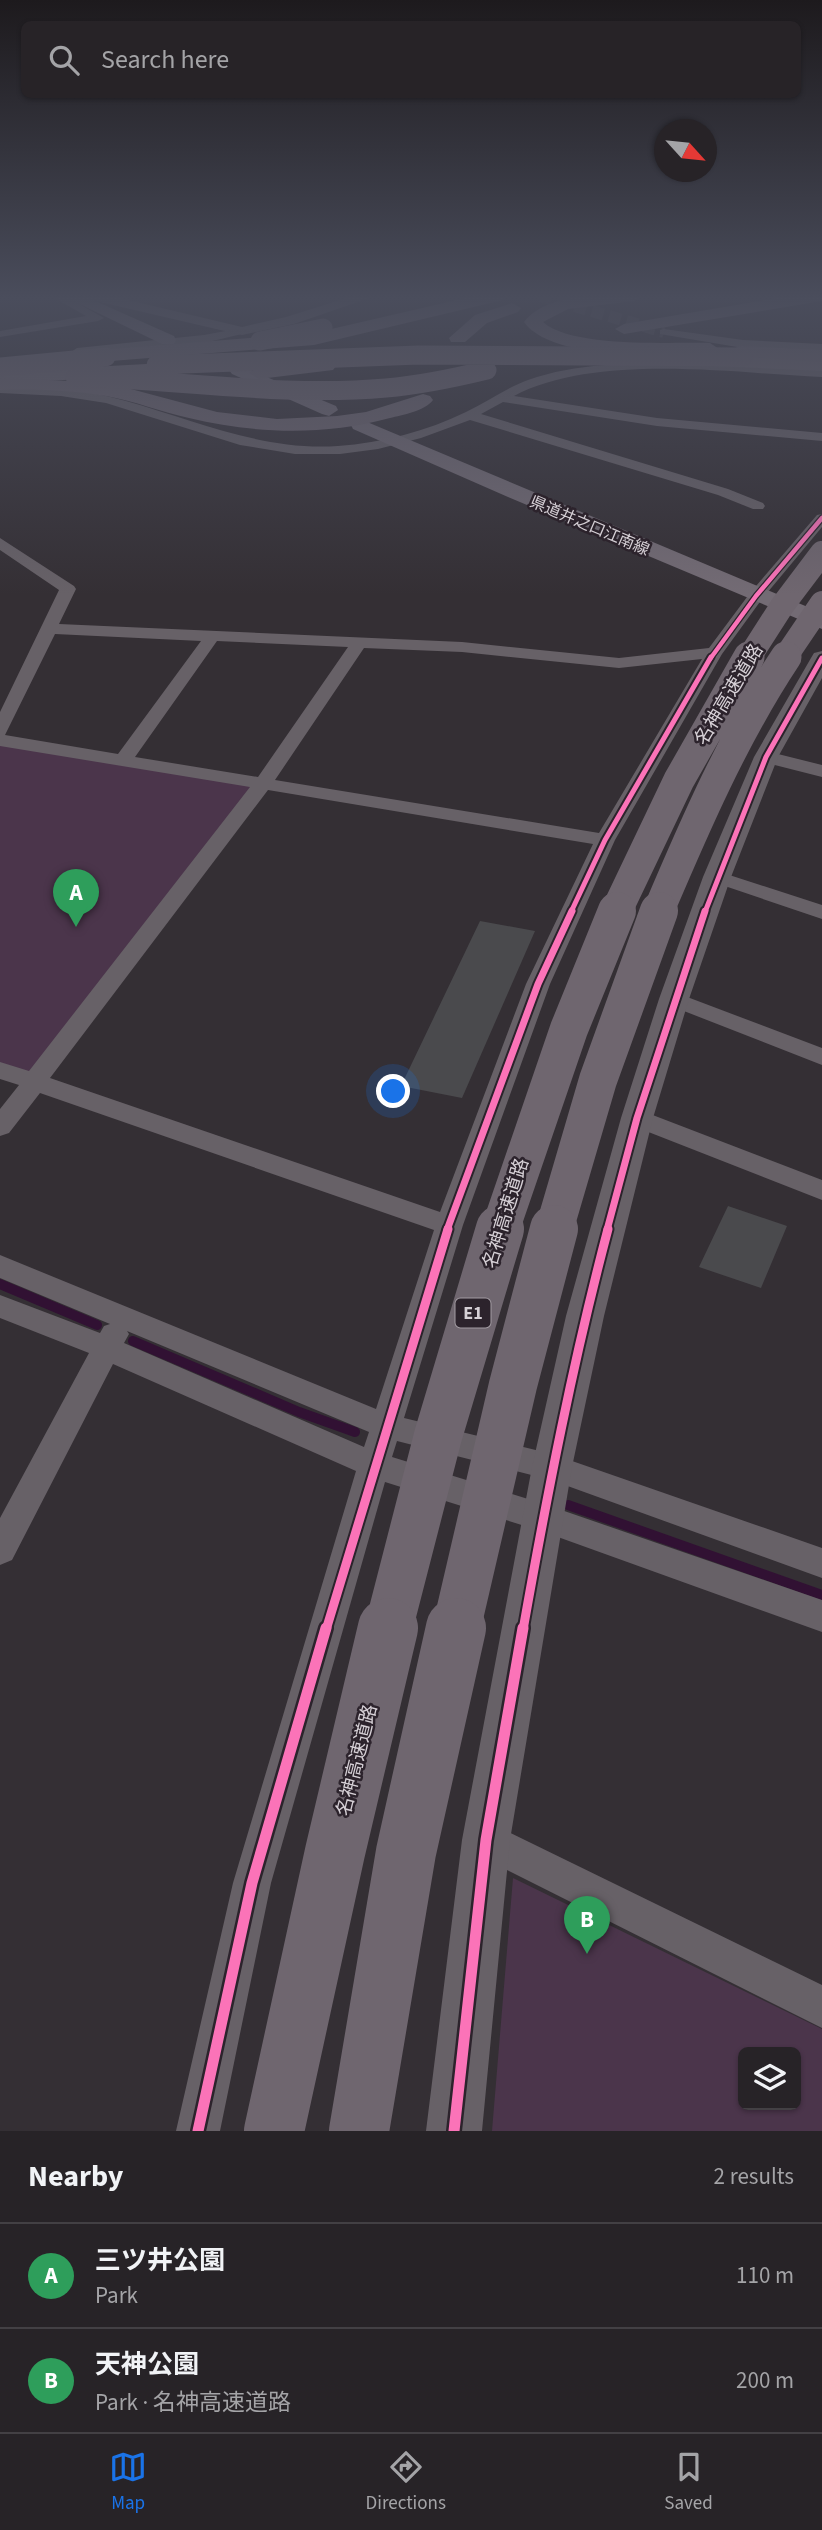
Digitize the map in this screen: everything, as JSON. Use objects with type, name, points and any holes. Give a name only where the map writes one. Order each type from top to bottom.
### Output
[{"type":"highway","points":[[130,395],[223,419],[281,425],[360,419],[386,413],[420,395]]},
{"type":"highway","points":[[229,395],[233,405],[257,413],[284,417],[357,413],[417,397]]},
{"type":"highway","name":"名神高速道路","points":[[274,2131],[349,1783],[458,1361],[533,1125],[589,975],[640,856],[685,764],[753,649],[822,553]]},
{"type":"highway","name":"名神高速道路","points":[[359,2131],[414,1813],[514,1375],[580,1136],[630,983],[679,864],[724,768],[765,692],[822,603]]},
{"type":"main road","points":[[296,395],[329,410]]},
{"type":"main road","name":"県道井之口江南線","points":[[359,425],[822,622]]},
{"type":"street","points":[[89,395],[246,443],[286,449],[342,450],[394,441],[469,415],[507,395]]},
{"type":"street","points":[[501,398],[657,422],[822,437]]},
{"type":"street","points":[[469,415],[723,492],[758,506]]},
{"type":"street","points":[[198,2131],[252,1883],[374,1465],[449,1225],[538,985],[606,840],[714,653],[756,596],[822,518]]},
{"type":"street","points":[[0,543],[68,589],[0,732]]},
{"type":"street","points":[[49,629],[462,647],[620,663],[714,653]]},
{"type":"street","points":[[122,760],[212,636]]},
{"type":"street","points":[[0,1127],[263,783],[359,643]]},
{"type":"street","points":[[454,2131],[486,1840],[552,1467],[585,1316],[637,1118],[674,999],[717,877],[766,757],[822,658]]},
{"type":"street","points":[[0,740],[606,840]]},
{"type":"street","points":[[766,757],[822,771]]},
{"type":"street","points":[[717,877],[822,912]]},
{"type":"street","points":[[674,999],[822,1057]]},
{"type":"street","points":[[0,1070],[449,1225]]},
{"type":"street","points":[[637,1118],[822,1190]]},
{"type":"street","points":[[0,1266],[386,1426],[552,1467],[822,1563]]},
{"type":"street","points":[[0,1306],[106,1348],[374,1465],[544,1518],[822,1616]]},
{"type":"street","points":[[0,1550],[122,1318]]},
{"type":"street","points":[[486,1840],[822,2007]]},
{"type":"shaded area","points":[[0,740],[263,783],[33,1083],[0,1070]]},
{"type":"shaded area","points":[[513,1878],[822,2029],[822,2131],[492,2131]]},
{"type":"building","points":[[480,921],[535,931],[462,1098],[401,1086]]},
{"type":"building","points":[[728,1206],[787,1226],[761,1288],[699,1267]]},
{"type":"waterway","points":[[0,1284],[97,1325]]},
{"type":"waterway","points":[[133,1341],[299,1412],[355,1432]]},
{"type":"waterway","points":[[568,1505],[822,1595]]},
{"type":"cycle path","points":[[198,2131],[252,1883],[374,1465],[449,1225],[538,984],[605,840],[714,653],[756,596],[822,518]]},
{"type":"cycle path","points":[[454,2131],[486,1840],[552,1467],[585,1316],[637,1118],[674,999],[717,877],[766,757],[822,658]]},
{"type":"place","name":"三ツ井公園","points":[[76,927]]},
{"type":"place","name":"天神公園","points":[[587,1954]]}]
